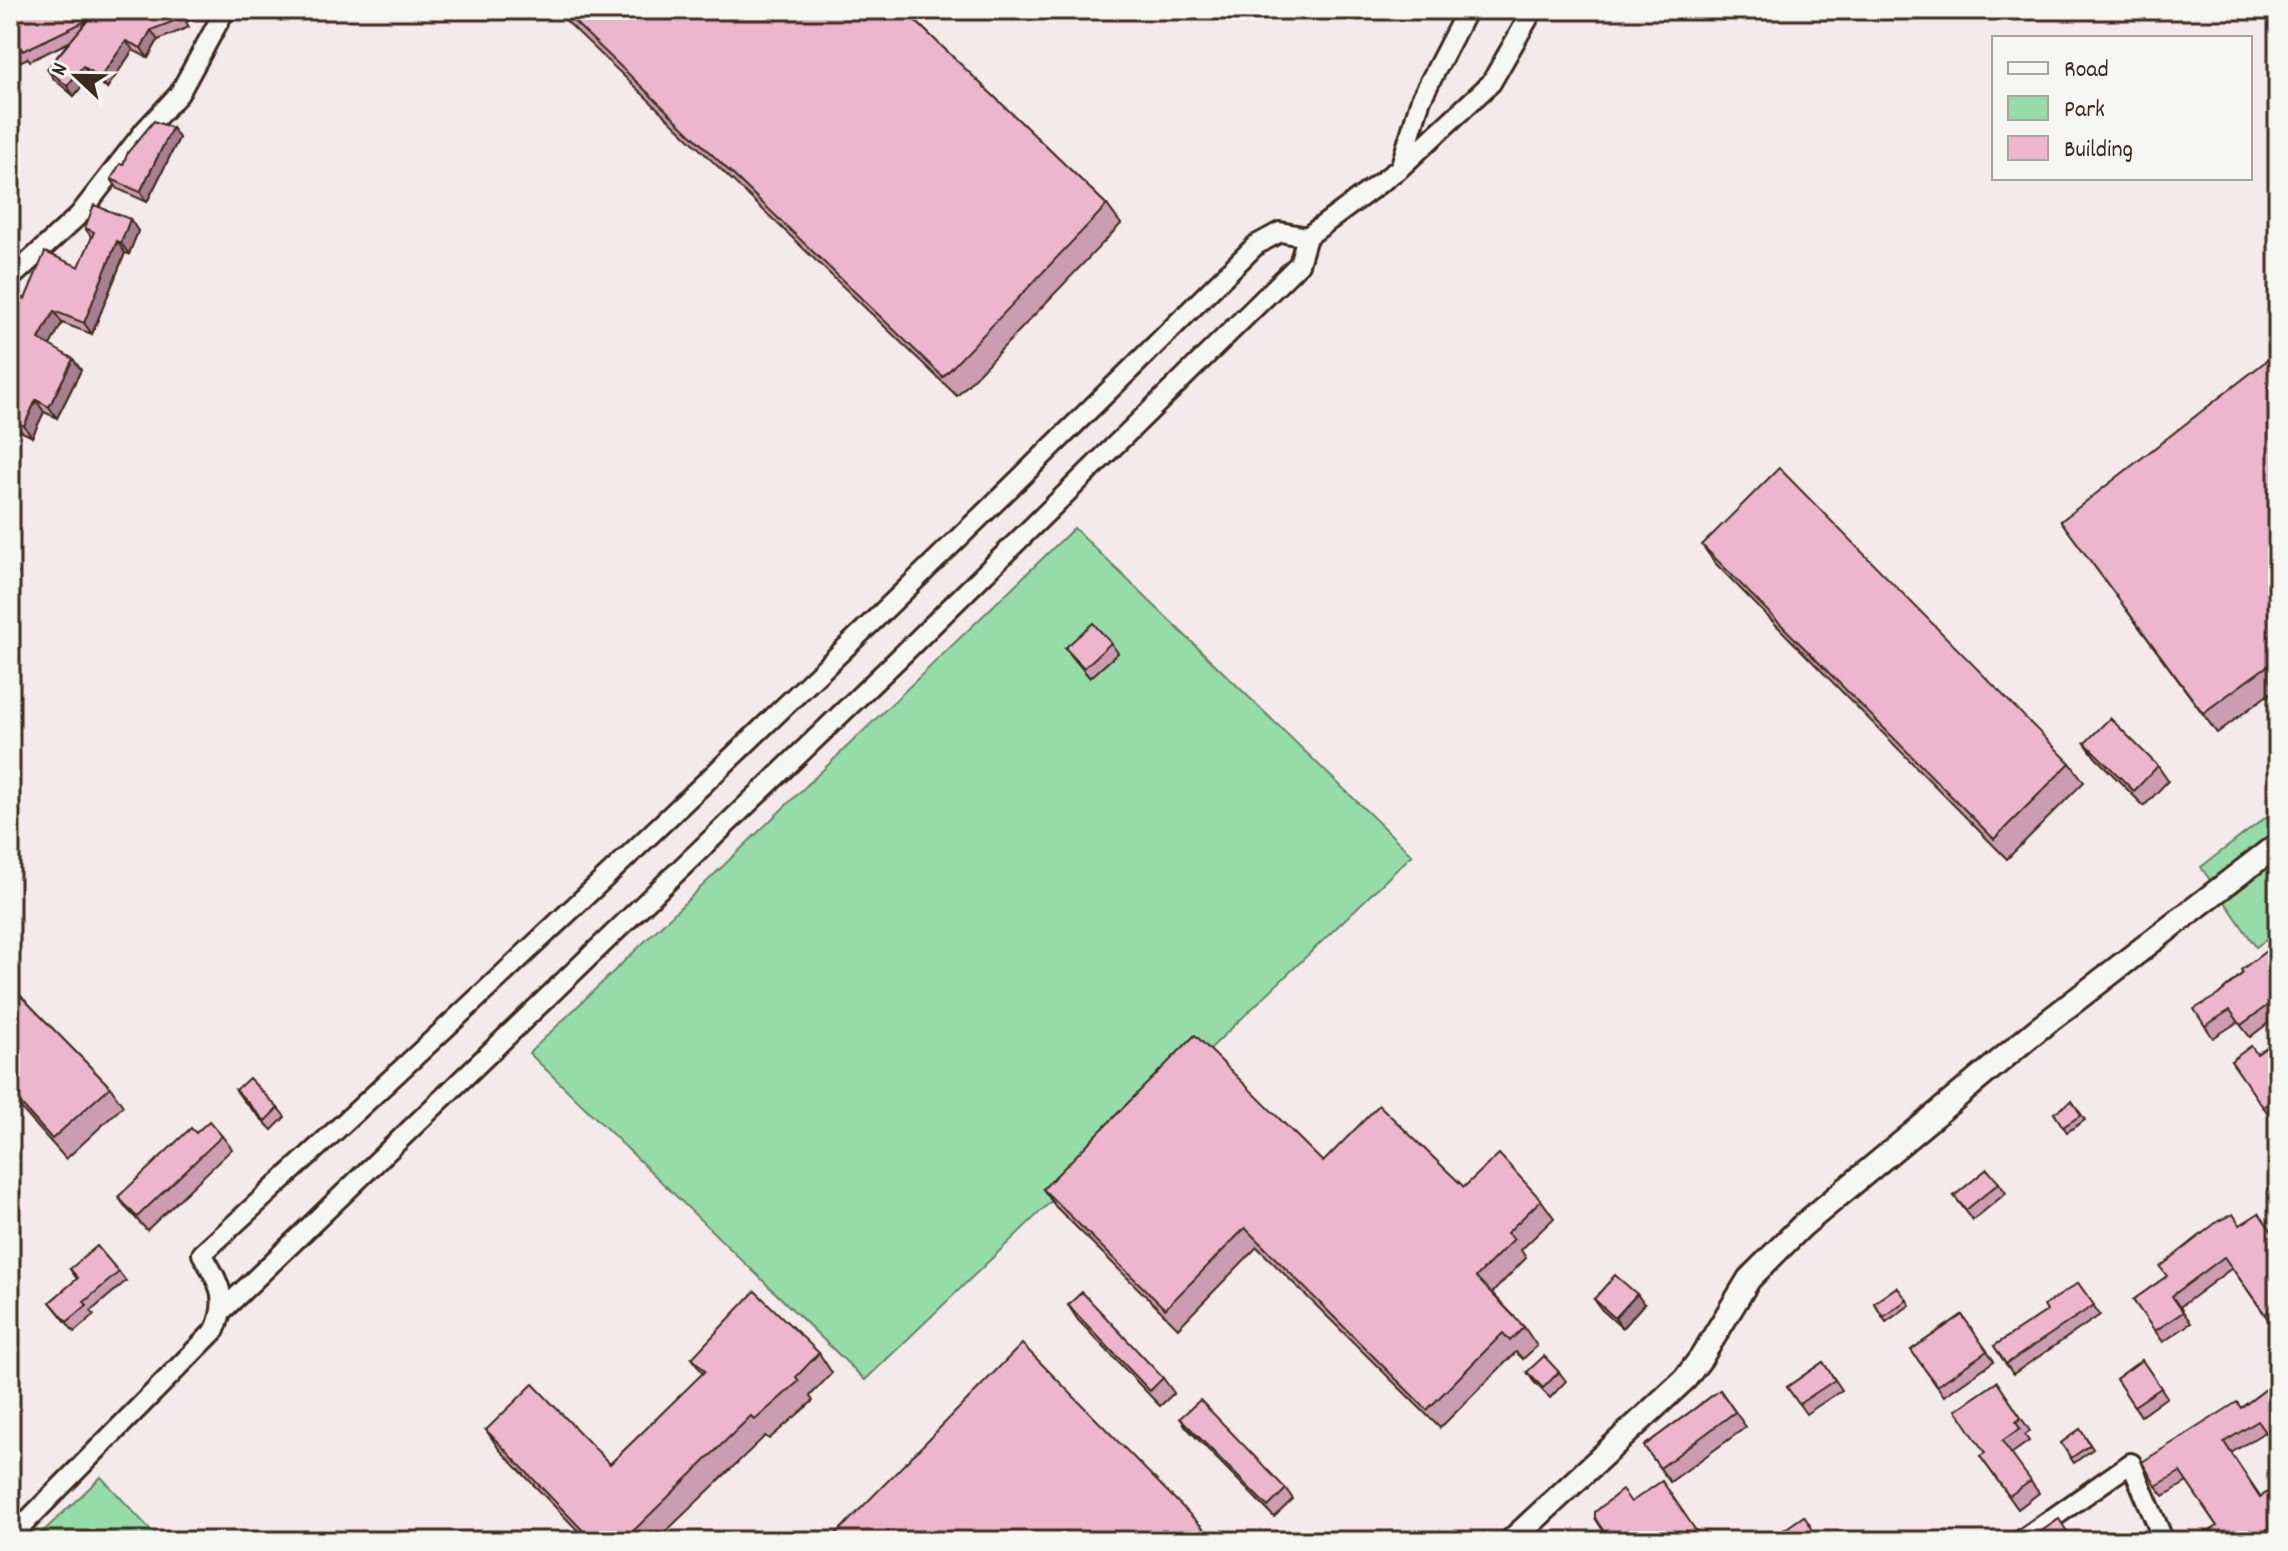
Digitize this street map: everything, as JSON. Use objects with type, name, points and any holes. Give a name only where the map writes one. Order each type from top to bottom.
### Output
[{"type":"street","points":[[10,279],[79,215],[145,130],[179,94],[225,10]]},
{"type":"street","points":[[1400,168],[1421,99],[1467,10]]},
{"type":"street","points":[[10,1538],[215,1330],[224,1309],[898,659],[1299,264],[1307,237],[1400,168],[1491,83],[1533,10]]},
{"type":"street","points":[[224,1309],[217,1278],[202,1254],[450,1026],[1093,408],[1256,245],[1280,232],[1307,237]]},
{"type":"street","points":[[1511,1541],[1685,1379],[1749,1279],[1802,1226],[2037,1030],[2278,844]]},
{"type":"street","points":[[2020,1541],[2131,1463],[2164,1541]]},
{"type":"green space","points":[[1074,528],[1412,855],[865,1380],[529,1053]]},
{"type":"green space","points":[[2278,808],[2278,931],[2256,947],[2201,867]]},
{"type":"green space","points":[[101,1477],[161,1541],[33,1541]]},
{"type":"building","points":[[10,10],[34,10],[36,14],[44,10],[184,10],[179,12],[182,18],[151,30],[141,48],[126,41],[100,78],[83,66],[67,86],[47,69],[88,20],[23,51],[21,48],[10,53]]},
{"type":"building","points":[[562,10],[904,10],[1107,205],[943,377]]},
{"type":"building","points":[[154,121],[172,128],[140,192],[111,179],[120,164],[123,165],[128,152]]},
{"type":"building","points":[[94,205],[130,219],[121,243],[117,241],[84,323],[54,311],[39,339],[73,359],[49,407],[36,400],[24,426],[10,419],[10,396],[14,388],[10,387],[10,292],[25,299],[45,252],[79,267],[94,232],[85,228]]},
{"type":"building","points":[[2270,358],[2278,369],[2278,658],[2203,713],[2061,521]]},
{"type":"building","points":[[1779,468],[2070,763],[1994,839],[1702,545]]},
{"type":"building","points":[[1093,623],[1111,643],[1084,668],[1065,648]]},
{"type":"building","points":[[2110,718],[2158,766],[2134,791],[2085,743]]},
{"type":"building","points":[[2278,942],[2278,1020],[2268,1005],[2241,1025],[2230,1010],[2205,1026],[2194,1009],[2218,995],[2243,973],[2241,970]]},
{"type":"building","points":[[10,985],[110,1087],[52,1139],[10,1092]]},
{"type":"building","points":[[1195,1035],[1323,1162],[1379,1105],[1464,1187],[1499,1154],[1541,1200],[1507,1233],[1514,1239],[1476,1277],[1524,1327],[1510,1341],[1503,1333],[1427,1410],[1245,1228],[1165,1309],[1043,1189]]},
{"type":"building","points":[[2278,1039],[2278,1096],[2263,1107],[2231,1061],[2251,1046],[2257,1054]]},
{"type":"building","points":[[249,1078],[278,1108],[265,1121],[236,1090]]},
{"type":"building","points":[[2072,1101],[2081,1115],[2063,1127],[2054,1113]]},
{"type":"building","points":[[209,1121],[222,1136],[137,1217],[118,1197],[191,1128],[196,1133]]},
{"type":"building","points":[[1987,1169],[1999,1183],[1966,1210],[1954,1196]]},
{"type":"building","points":[[2259,1213],[2278,1241],[2278,1304],[2265,1314],[2224,1257],[2172,1296],[2183,1312],[2155,1331],[2133,1300],[2167,1276],[2160,1267],[2218,1221],[2233,1214],[2240,1225]]},
{"type":"building","points":[[97,1246],[119,1272],[84,1302],[87,1305],[67,1322],[50,1302],[78,1278],[70,1269]]},
{"type":"building","points":[[1615,1275],[1637,1294],[1615,1318],[1594,1299]]},
{"type":"building","points":[[2078,1283],[2094,1305],[2006,1364],[1994,1346],[2047,1311],[2044,1306]]},
{"type":"building","points":[[1897,1287],[1907,1300],[1883,1317],[1874,1303]]},
{"type":"building","points":[[755,1291],[819,1353],[796,1377],[799,1381],[755,1420],[751,1416],[623,1541],[593,1541],[486,1430],[533,1384],[610,1464],[705,1371],[692,1358]]},
{"type":"building","points":[[1082,1292],[1163,1378],[1150,1391],[1068,1305]]},
{"type":"building","points":[[1962,1315],[1987,1351],[1937,1386],[1911,1350]]},
{"type":"building","points":[[1022,1344],[1216,1541],[829,1541]]},
{"type":"building","points":[[1544,1356],[1559,1372],[1543,1388],[1527,1372]]},
{"type":"building","points":[[2142,1360],[2161,1388],[2134,1406],[2116,1379]]},
{"type":"building","points":[[1823,1362],[1835,1380],[1799,1404],[1787,1387]]},
{"type":"building","points":[[2278,1380],[2278,1449],[2258,1421],[2224,1442],[2260,1497],[2278,1485],[2278,1521],[2266,1530],[2273,1541],[2216,1541],[2210,1531],[2217,1526],[2180,1472],[2156,1486],[2142,1462],[2237,1402],[2241,1408]]},
{"type":"building","points":[[1997,1382],[2021,1418],[2016,1422],[2020,1429],[2002,1441],[2031,1481],[2009,1496],[1980,1456],[1985,1453],[1956,1410]]},
{"type":"building","points":[[1720,1390],[1735,1412],[1660,1468],[1644,1446]]},
{"type":"building","points":[[1200,1400],[1286,1489],[1268,1507],[1180,1418]]},
{"type":"building","points":[[2080,1429],[2090,1445],[2071,1458],[2061,1443]]},
{"type":"building","points":[[1662,1481],[1703,1541],[1610,1541],[1595,1518],[1595,1512],[1622,1490],[1631,1502]]},
{"type":"building","points":[[1804,1516],[1820,1541],[1762,1541],[1767,1537],[1769,1540]]},
{"type":"building","points":[[2059,1519],[2073,1541],[2027,1541]]}]
